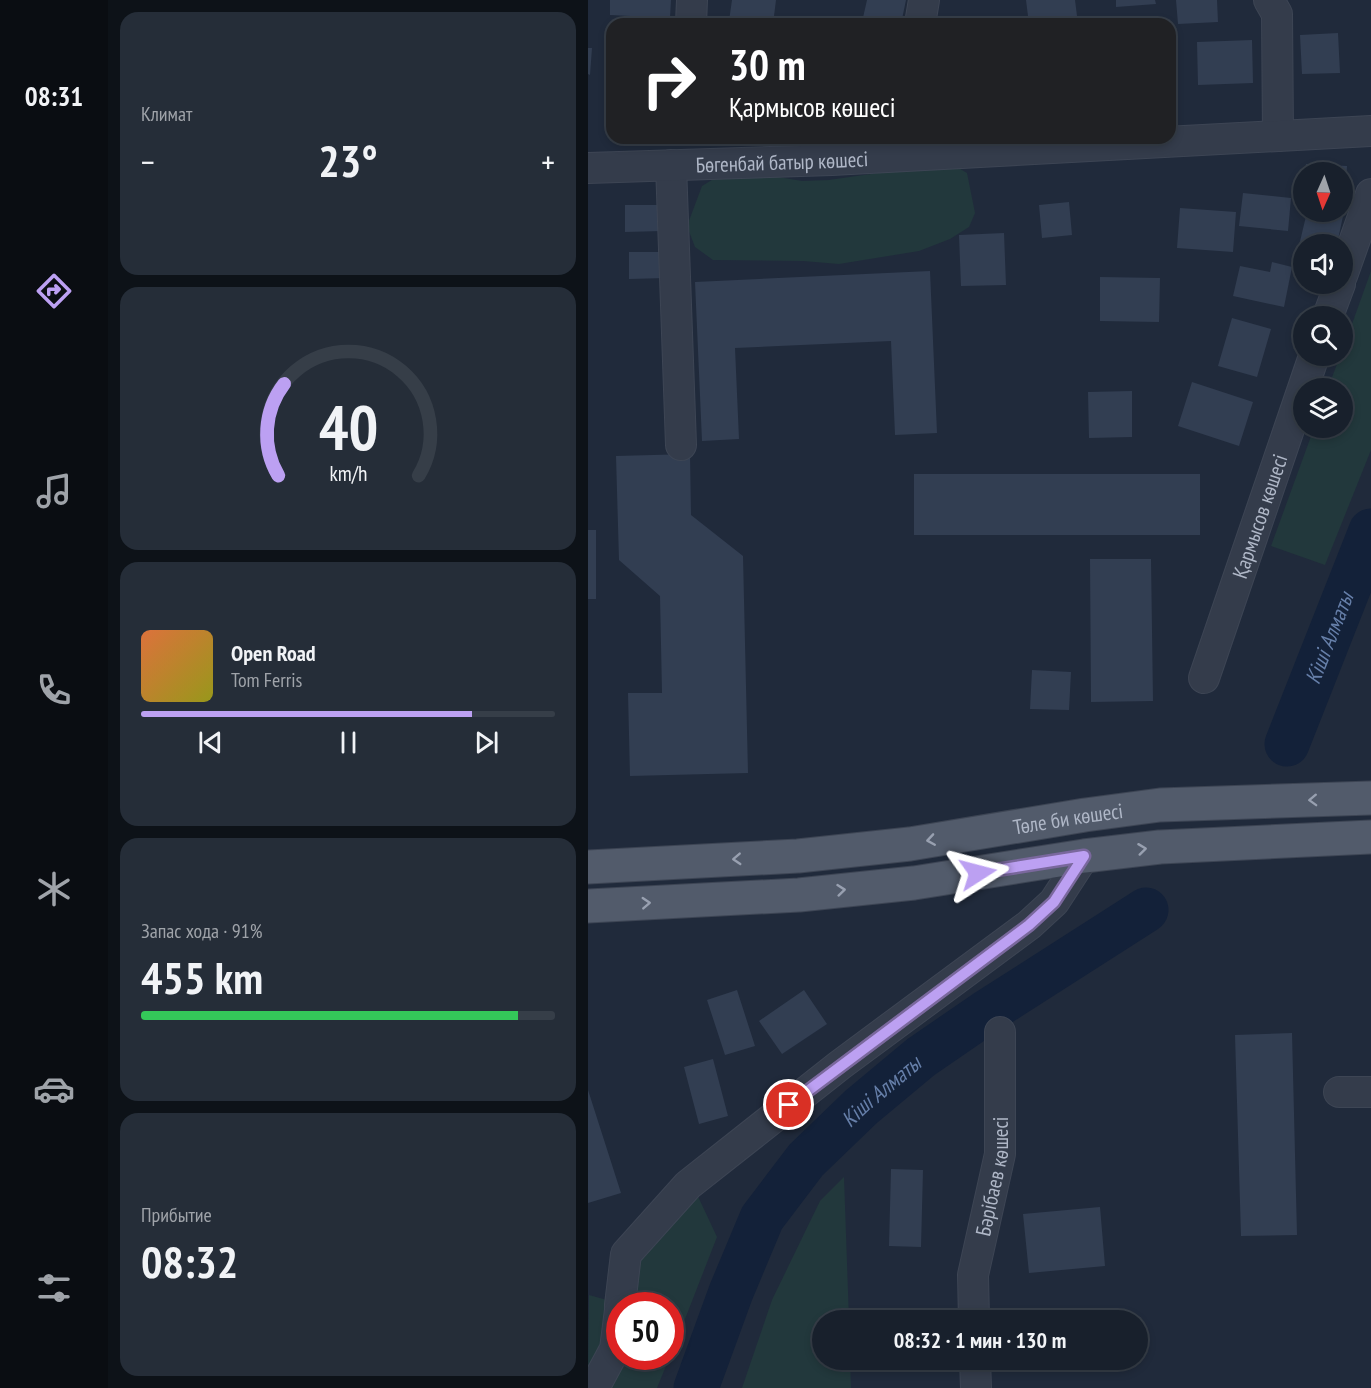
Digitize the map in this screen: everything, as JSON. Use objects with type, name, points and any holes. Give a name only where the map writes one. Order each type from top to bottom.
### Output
[{"type":"main road","name":"Төле би көшесі","points":[[588,867],[820,854],[910,844],[1084,815],[1161,805],[1371,798]]},
{"type":"main road","name":"Төле би көшесі","points":[[588,906],[822,892],[914,883],[1084,856],[1160,847],[1371,837]]},
{"type":"street","points":[[692,18],[693,0]]},
{"type":"street","points":[[921,18],[924,0]]},
{"type":"street","points":[[1269,0],[1277,14],[1278,136]]},
{"type":"street","name":"Бөгенбай батыр көшесі","points":[[1176,139],[1371,130]]},
{"type":"street","name":"Бөгенбай батыр көшесі","points":[[588,168],[680,156],[1008,144]]},
{"type":"street","points":[[680,156],[681,445]]},
{"type":"street","points":[[1353,245],[1371,194]]},
{"type":"street","name":"Қармысов көшесі","points":[[1204,678],[1311,366]]},
{"type":"street","points":[[622,1292],[626,1254],[688,1185],[840,1065],[1029,925],[1054,902],[1084,856]]},
{"type":"street","name":"Бәрібаев көшесі","points":[[974,1310],[973,1275],[1000,1154],[1000,1032]]},
{"type":"street","points":[[1339,1092],[1371,1092]]},
{"type":"street","points":[[594,1388],[606,1366]]},
{"type":"street","points":[[975,1370],[976,1388]]},
{"type":"green space","points":[[955,166],[967,173],[975,213],[969,227],[950,239],[919,251],[839,264],[803,261],[713,260],[695,247],[687,226],[702,186],[730,169],[802,181]]},
{"type":"green space","points":[[1371,271],[1371,450],[1325,565],[1271,546],[1310,438],[1353,438],[1353,378],[1332,378],[1336,366],[1353,366],[1353,321]]},
{"type":"green space","points":[[844,1177],[849,1310],[812,1310],[812,1370],[850,1370],[851,1388],[742,1388],[772,1300],[820,1201]]},
{"type":"green space","points":[[695,1190],[717,1237],[684,1322],[684,1292],[632,1292],[637,1265]]},
{"type":"green space","points":[[589,1295],[606,1300],[606,1343],[588,1376]]},
{"type":"green space","points":[[614,1370],[664,1370],[657,1388],[606,1388]]},
{"type":"building","points":[[610,0],[671,0],[670,18],[610,15]]},
{"type":"building","points":[[732,0],[776,0],[774,18],[729,18]]},
{"type":"building","points":[[867,0],[906,0],[902,18],[863,18]]},
{"type":"building","points":[[1026,0],[1075,0],[1077,18],[1028,18]]},
{"type":"building","points":[[1116,0],[1155,0],[1156,4],[1116,7]]},
{"type":"building","points":[[1176,0],[1217,0],[1218,22],[1178,24]]},
{"type":"building","points":[[1338,33],[1340,73],[1302,74],[1300,35]]},
{"type":"building","points":[[1252,40],[1253,83],[1198,85],[1197,42]]},
{"type":"building","points":[[588,48],[592,48],[590,75],[588,74]]},
{"type":"building","points":[[1243,193],[1291,198],[1288,231],[1239,226]]},
{"type":"building","points":[[1069,202],[1072,235],[1042,238],[1039,205]]},
{"type":"building","points":[[625,205],[661,205],[662,231],[625,232]]},
{"type":"building","points":[[1180,208],[1236,212],[1233,252],[1177,248]]},
{"type":"building","points":[[1305,222],[1342,222],[1339,234],[1302,234]]},
{"type":"building","points":[[1004,233],[1006,285],[961,286],[959,235]]},
{"type":"building","points":[[629,252],[666,252],[666,278],[629,279]]},
{"type":"building","points":[[1272,262],[1292,267],[1284,307],[1233,296],[1240,266],[1270,272]]},
{"type":"building","points":[[930,271],[937,433],[895,435],[891,341],[735,348],[739,439],[702,441],[695,282]]},
{"type":"building","points":[[1100,277],[1160,278],[1159,322],[1100,321]]},
{"type":"building","points":[[1232,318],[1271,329],[1257,377],[1218,366]]},
{"type":"building","points":[[1192,382],[1253,402],[1239,446],[1178,426]]},
{"type":"building","points":[[1132,391],[1132,437],[1089,438],[1088,392]]},
{"type":"building","points":[[690,454],[691,515],[743,556],[748,773],[630,776],[628,693],[662,693],[660,596],[619,560],[616,456]]},
{"type":"building","points":[[914,474],[1200,474],[1200,535],[914,535]]},
{"type":"building","points":[[588,530],[596,530],[596,599],[588,599]]},
{"type":"building","points":[[1090,559],[1151,559],[1153,701],[1091,702]]},
{"type":"building","points":[[1032,670],[1071,672],[1069,710],[1030,709]]},
{"type":"building","points":[[737,990],[755,1046],[725,1055],[707,1000]]},
{"type":"building","points":[[804,990],[827,1024],[782,1054],[759,1021]]},
{"type":"building","points":[[1292,1033],[1297,1235],[1241,1236],[1235,1035]]},
{"type":"building","points":[[713,1059],[728,1116],[699,1124],[684,1067]]},
{"type":"building","points":[[588,1090],[621,1193],[588,1203]]},
{"type":"building","points":[[891,1169],[923,1170],[921,1247],[889,1246]]},
{"type":"building","points":[[1100,1207],[1105,1266],[1029,1273],[1023,1214]]},
{"type":"waterway","name":"Кіші Алматы","points":[[1287,744],[1371,531]]},
{"type":"waterway","name":"Кіші Алматы","points":[[696,1388],[731,1292],[762,1218],[806,1160],[861,1107],[921,1057],[985,1013],[1146,910]]},
{"type":"route","points":[[789,1105],[1029,925],[1054,902],[1084,856],[978,873]]}]
